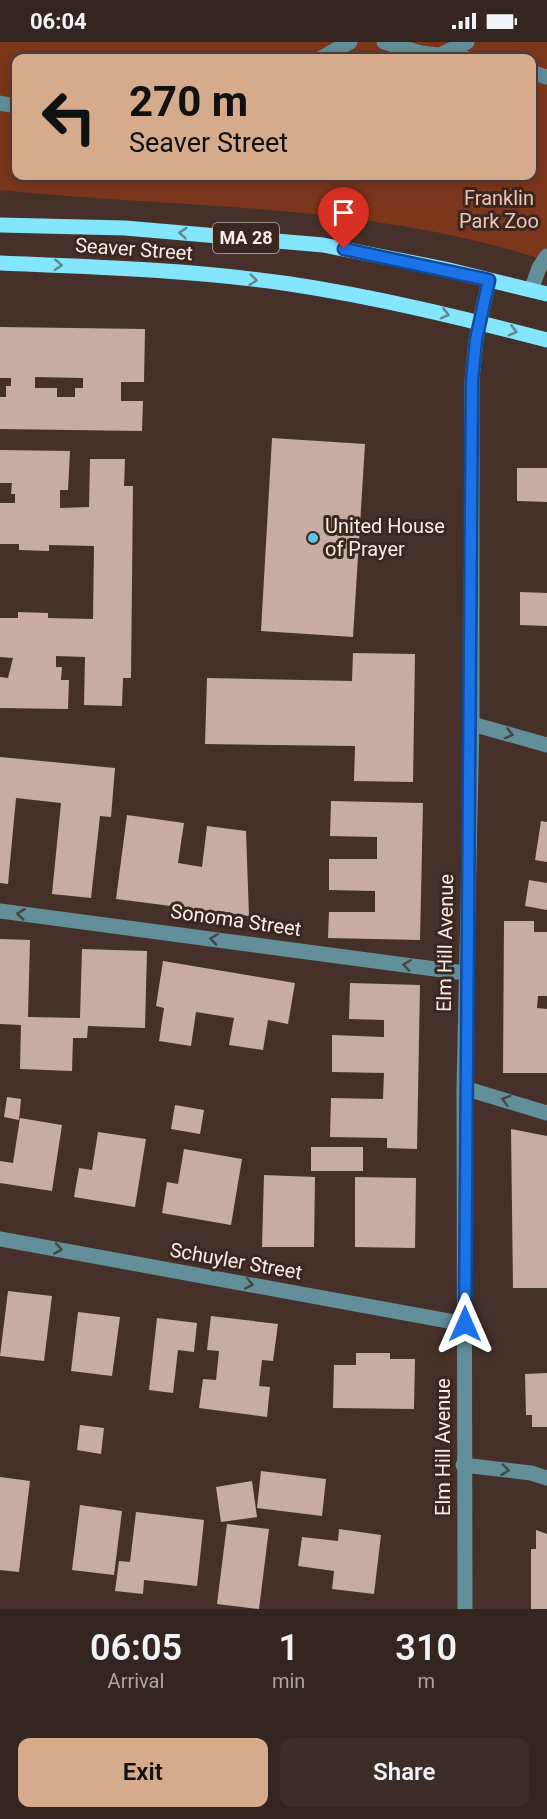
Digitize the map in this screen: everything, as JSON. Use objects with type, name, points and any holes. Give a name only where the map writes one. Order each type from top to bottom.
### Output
[{"type":"main road","name":"Seaver Street","points":[[0,225],[125,228],[324,245],[384,256],[547,294]]},
{"type":"main road","name":"Seaver Street","points":[[0,263],[105,267],[287,284],[403,304],[547,340]]},
{"type":"street","points":[[328,54],[350,42]]},
{"type":"street","points":[[384,42],[421,54]]},
{"type":"street","points":[[442,54],[467,42]]},
{"type":"street","points":[[531,290],[539,268],[547,256]]},
{"type":"street","name":"Elm Hill Avenue","points":[[465,1609],[464,1088],[472,724],[472,380],[479,322],[489,280]]},
{"type":"street","points":[[472,724],[547,745]]},
{"type":"street","name":"Sonoma Street","points":[[0,911],[465,973]]},
{"type":"street","points":[[464,1088],[547,1113]]},
{"type":"street","name":"Schuyler Street","points":[[0,1239],[465,1324]]},
{"type":"street","points":[[463,1465],[531,1473],[547,1478]]},
{"type":"green space","name":"Franklin Park Zoo","points":[[0,42],[547,42],[547,261],[480,242],[413,228],[345,218],[276,210],[0,190]]},
{"type":"building","points":[[0,327],[145,329],[144,382],[121,382],[121,401],[143,401],[142,431],[0,429],[0,397],[6,397],[6,386],[11,386],[11,378],[0,378]],"holes":[[[35,377],[83,378],[83,388],[75,388],[75,397],[57,397],[57,388],[35,388]]]},
{"type":"building","name":"United House of Prayer","points":[[272,438],[365,444],[353,637],[261,631]]},
{"type":"building","points":[[0,450],[70,451],[68,490],[60,490],[60,508],[89,507],[90,459],[125,459],[124,486],[133,486],[131,678],[123,678],[122,706],[84,705],[85,657],[56,656],[56,667],[62,667],[61,680],[69,680],[68,709],[0,708],[0,677],[8,678],[13,658],[0,657],[0,618],[18,618],[18,612],[48,613],[48,618],[93,619],[94,546],[49,545],[49,551],[19,550],[19,544],[0,544],[0,503],[15,503],[15,494],[11,494],[12,483],[0,483]]},
{"type":"building","points":[[517,468],[547,468],[547,502],[517,501]]},
{"type":"building","points":[[520,592],[547,593],[547,626],[520,625]]},
{"type":"building","points":[[353,653],[415,654],[413,782],[354,781],[355,746],[205,744],[207,678],[352,681]]},
{"type":"building","points":[[0,757],[115,768],[111,817],[100,816],[91,898],[52,894],[61,803],[16,798],[8,884],[0,883]]},
{"type":"building","points":[[331,801],[423,803],[420,940],[328,938],[329,912],[375,912],[375,891],[329,890],[329,859],[377,859],[377,837],[330,836]]},
{"type":"building","points":[[127,815],[184,823],[178,863],[202,867],[207,826],[246,831],[249,916],[116,899]]},
{"type":"building","points":[[541,821],[547,822],[547,862],[535,860]]},
{"type":"building","points":[[529,880],[547,883],[547,910],[525,906]]},
{"type":"building","points":[[504,921],[534,921],[534,932],[547,932],[547,996],[538,996],[537,1008],[547,1009],[547,1073],[503,1073]]},
{"type":"building","points":[[0,939],[30,940],[28,1017],[80,1018],[82,949],[147,951],[145,1028],[88,1026],[87,1038],[73,1038],[72,1071],[20,1069],[21,1025],[0,1024]]},
{"type":"building","points":[[163,961],[295,983],[288,1024],[268,1020],[263,1050],[229,1045],[234,1018],[196,1012],[191,1046],[159,1041],[164,1008],[156,1006]]},
{"type":"building","points":[[350,983],[420,985],[417,1149],[387,1148],[387,1138],[330,1137],[331,1098],[383,1099],[384,1073],[332,1072],[332,1035],[384,1037],[384,1020],[349,1019]]},
{"type":"building","points":[[7,1097],[21,1099],[19,1120],[4,1117]]},
{"type":"building","points":[[175,1105],[204,1110],[200,1134],[171,1129]]},
{"type":"building","points":[[20,1118],[62,1125],[52,1191],[0,1183],[0,1161],[13,1163]]},
{"type":"building","points":[[511,1129],[547,1136],[547,1288],[513,1288]]},
{"type":"building","points":[[98,1132],[146,1139],[135,1207],[74,1197],[79,1168],[92,1170]]},
{"type":"building","points":[[311,1147],[363,1147],[363,1171],[311,1171]]},
{"type":"building","points":[[184,1149],[242,1159],[231,1225],[162,1213],[167,1182],[178,1184]]},
{"type":"building","points":[[264,1175],[315,1177],[314,1247],[262,1247]]},
{"type":"building","points":[[355,1177],[416,1178],[415,1248],[355,1247]]},
{"type":"building","points":[[8,1291],[52,1296],[44,1361],[0,1356]]},
{"type":"building","points":[[78,1312],[120,1317],[112,1376],[71,1371]]},
{"type":"building","points":[[211,1316],[278,1324],[273,1361],[262,1360],[259,1386],[270,1387],[267,1417],[199,1408],[203,1379],[216,1380],[219,1351],[207,1350]]},
{"type":"building","points":[[157,1318],[197,1323],[194,1352],[178,1350],[173,1393],[149,1390]]},
{"type":"building","points":[[356,1353],[390,1353],[390,1359],[415,1359],[414,1409],[333,1408],[334,1365],[356,1365]]},
{"type":"building","points":[[547,1373],[547,1427],[532,1427],[532,1415],[526,1415],[525,1374]]},
{"type":"building","points":[[80,1425],[104,1428],[101,1454],[77,1450]]},
{"type":"building","points":[[261,1471],[326,1479],[322,1516],[257,1508]]},
{"type":"building","points":[[0,1477],[30,1481],[19,1572],[0,1570]]},
{"type":"building","points":[[252,1481],[257,1517],[221,1522],[216,1487]]},
{"type":"building","points":[[80,1505],[122,1511],[114,1575],[72,1570]]},
{"type":"building","points":[[136,1512],[204,1520],[197,1586],[144,1580],[143,1594],[115,1591],[119,1561],[130,1562]]},
{"type":"building","points":[[227,1524],[269,1529],[259,1609],[217,1604]]},
{"type":"building","points":[[339,1529],[381,1535],[374,1594],[332,1589],[334,1571],[298,1566],[302,1537],[338,1541]]},
{"type":"building","points":[[536,1530],[547,1534],[547,1609],[531,1609],[531,1549],[536,1549]]},
{"type":"place","name":"United House of Prayer","points":[[313,538]]},
{"type":"route","points":[[344,249],[489,280],[476,340],[472,380],[472,724],[464,1088],[465,1324]]}]
